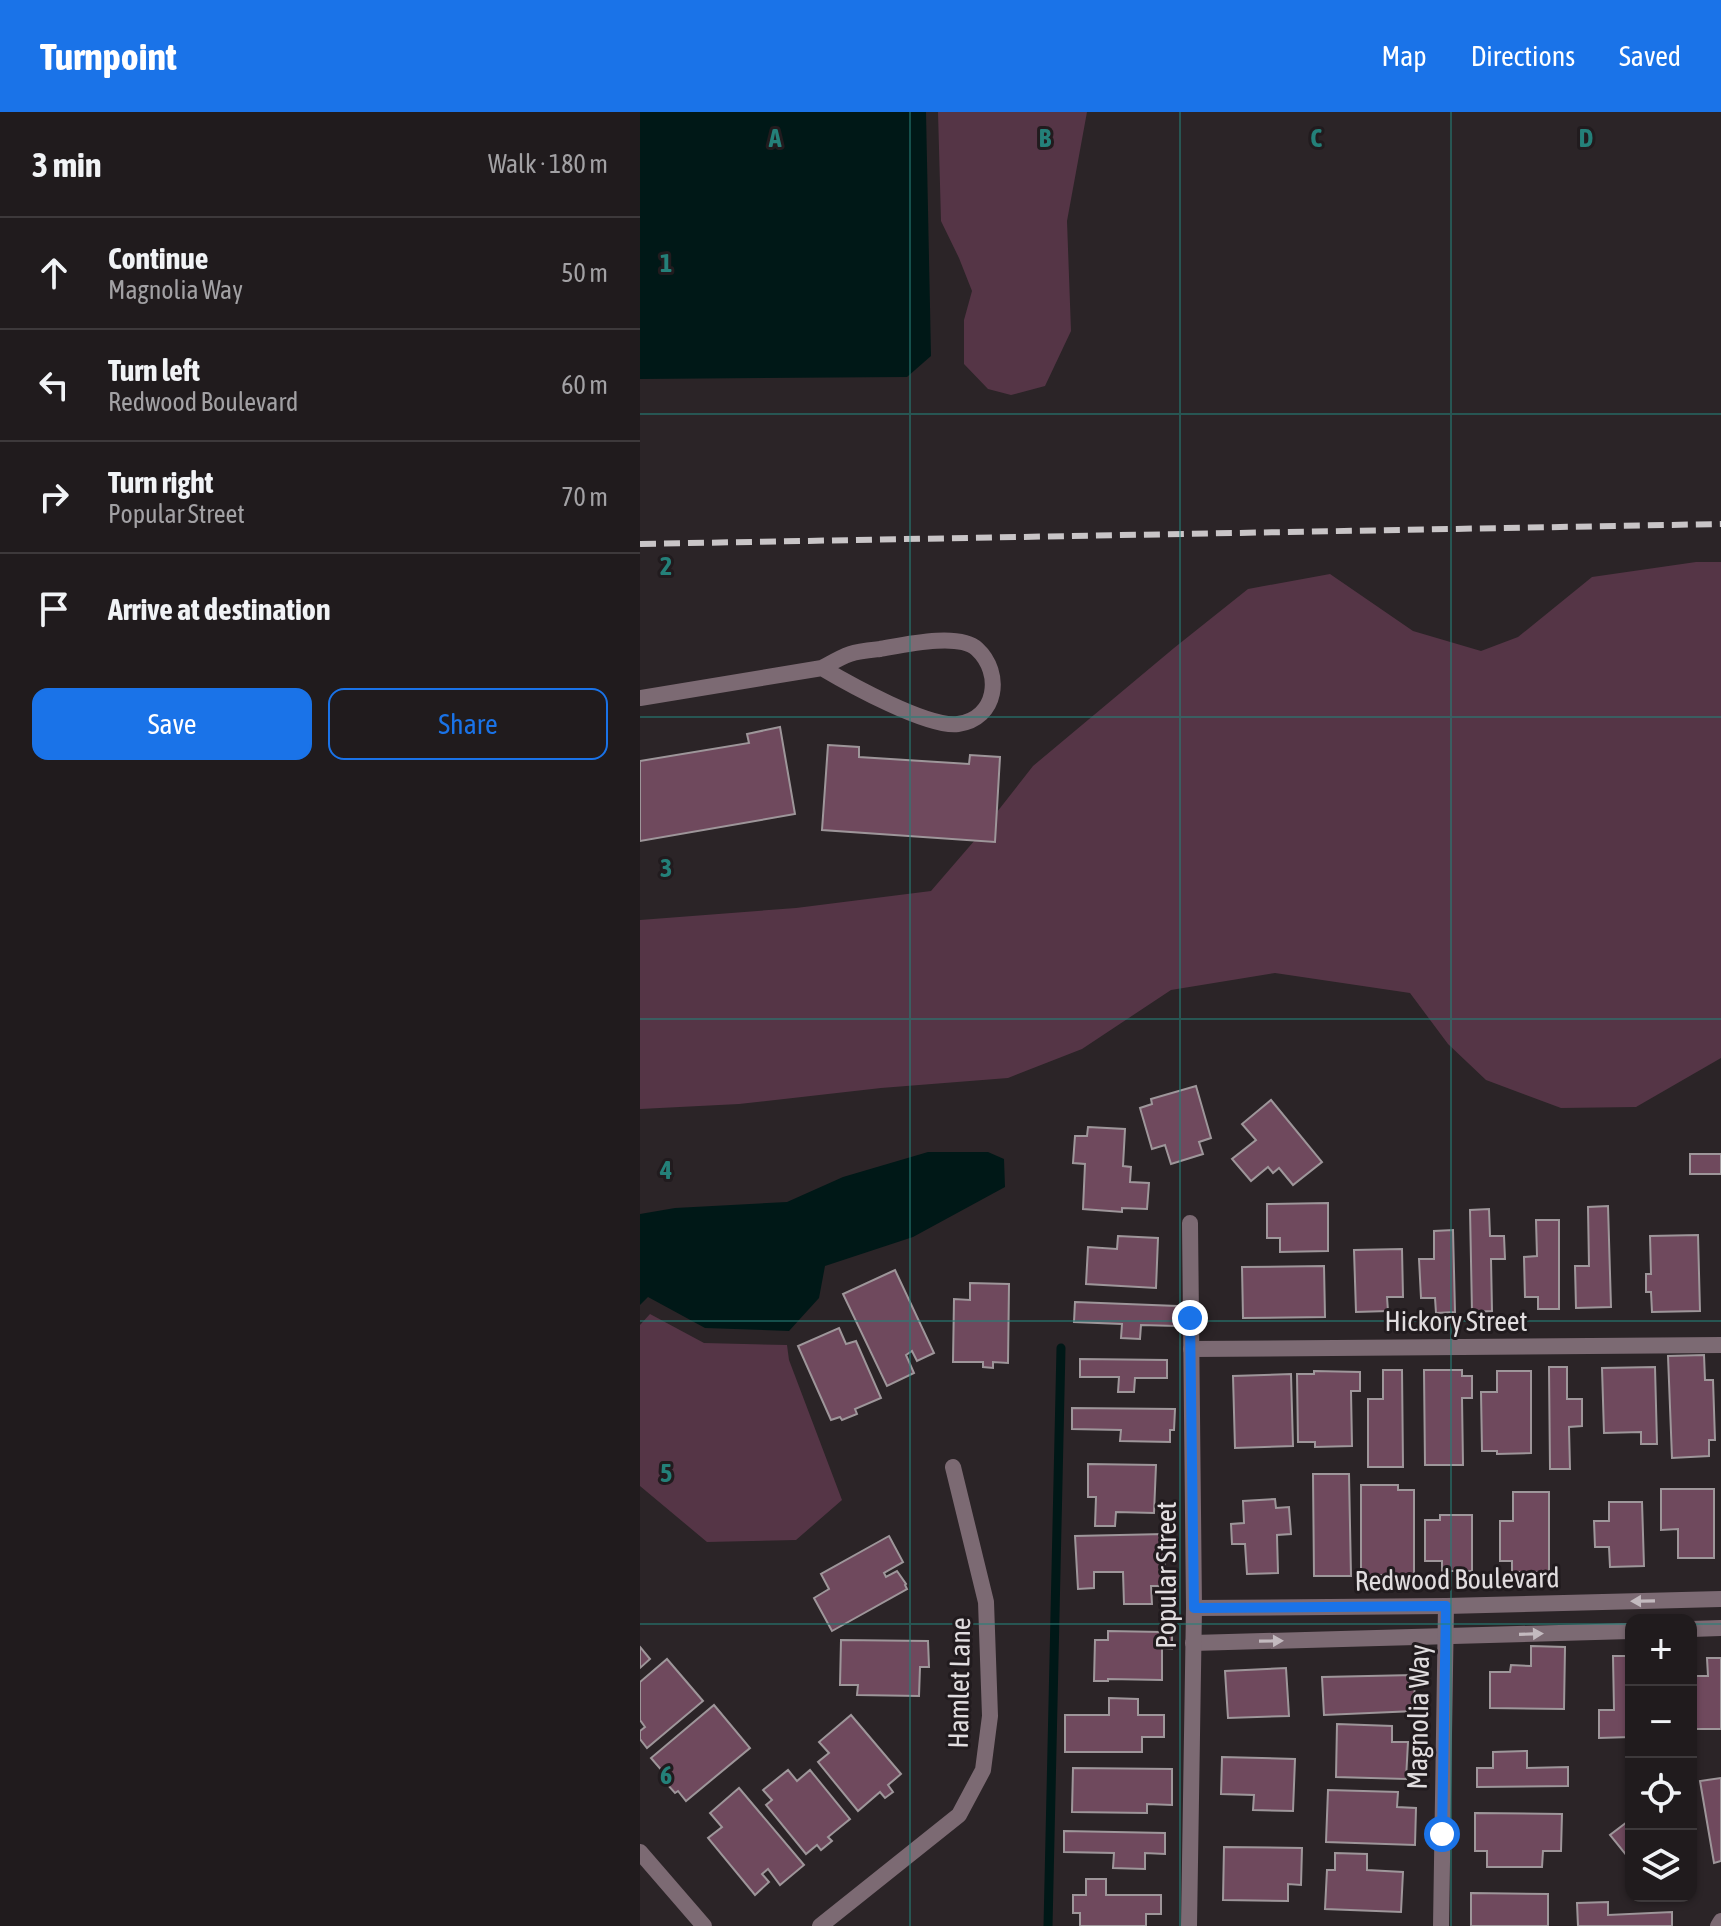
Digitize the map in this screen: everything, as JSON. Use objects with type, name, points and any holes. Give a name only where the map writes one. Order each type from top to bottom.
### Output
[{"type":"street","points":[[640,698],[822,668],[849,654],[923,641],[953,641],[975,647],[991,668],[994,685],[990,702],[978,716],[958,724],[936,722],[864,692],[822,668]]},
{"type":"street","name":"Popular Street","points":[[1189,1926],[1194,1608],[1190,1223]]},
{"type":"street","name":"Hickory Street","points":[[1191,1349],[1721,1345]]},
{"type":"street","name":"Hamlet Lane","points":[[820,1926],[959,1815],[983,1770],[990,1716],[986,1602],[953,1467]]},
{"type":"street","name":"Redwood Boulevard","points":[[1194,1608],[1721,1599]]},
{"type":"street","name":"Magnolia Way","points":[[1441,1926],[1446,1606]]},
{"type":"street","points":[[1697,1629],[1721,1628]]},
{"type":"street","name":"Redwood Boulevard","points":[[1193,1643],[1625,1631]]},
{"type":"street","points":[[640,1852],[704,1926]]},
{"type":"shaded area","points":[[938,112],[1087,112],[1067,221],[1071,331],[1045,386],[1011,395],[988,389],[964,364],[964,320],[972,291],[941,221]]},
{"type":"shaded area","points":[[1696,562],[1721,562],[1721,1058],[1636,1107],[1561,1108],[1486,1080],[1448,1044],[1410,993],[1275,973],[1171,990],[1082,1049],[1008,1078],[739,1104],[640,1109],[640,920],[796,908],[931,891],[1033,766],[1248,589],[1330,574],[1413,631],[1481,651],[1518,637],[1592,577]]},
{"type":"shaded area","points":[[650,1314],[704,1343],[787,1345],[789,1360],[842,1500],[796,1540],[707,1542],[640,1486],[640,1325]]},
{"type":"water","points":[[640,112],[926,112],[931,356],[907,377],[640,379]]},
{"type":"water","points":[[928,1152],[988,1152],[1004,1159],[1005,1187],[913,1237],[825,1266],[819,1298],[789,1331],[705,1328],[648,1297],[640,1305],[640,1214],[675,1208],[787,1202],[843,1177]]},
{"type":"building","points":[[780,727],[795,814],[640,841],[640,761],[749,743],[747,734]]},
{"type":"building","points":[[828,745],[859,747],[859,757],[969,764],[970,755],[1000,757],[995,842],[822,830]]},
{"type":"building","points":[[1196,1086],[1211,1138],[1199,1142],[1203,1154],[1171,1164],[1165,1145],[1152,1149],[1140,1108],[1152,1104],[1151,1099]]},
{"type":"building","points":[[1271,1100],[1322,1162],[1293,1185],[1279,1168],[1273,1173],[1268,1167],[1251,1181],[1232,1159],[1256,1140],[1242,1124]]},
{"type":"building","points":[[1088,1127],[1125,1129],[1123,1166],[1131,1167],[1130,1182],[1149,1183],[1147,1209],[1122,1208],[1122,1212],[1083,1209],[1085,1164],[1073,1163],[1075,1136],[1087,1136]]},
{"type":"building","points":[[1690,1154],[1721,1154],[1721,1174],[1690,1174]]},
{"type":"building","points":[[1328,1203],[1328,1251],[1280,1252],[1280,1238],[1267,1238],[1267,1204]]},
{"type":"building","points":[[1608,1206],[1611,1307],[1576,1308],[1575,1266],[1589,1266],[1588,1207]]},
{"type":"building","points":[[1489,1209],[1490,1236],[1504,1236],[1505,1259],[1491,1259],[1492,1311],[1472,1312],[1470,1210]]},
{"type":"building","points":[[1536,1220],[1559,1220],[1559,1309],[1538,1309],[1538,1297],[1525,1297],[1524,1257],[1537,1256]]},
{"type":"building","points":[[1453,1230],[1455,1312],[1436,1313],[1435,1298],[1421,1298],[1419,1259],[1434,1259],[1434,1231]]},
{"type":"building","points":[[1698,1235],[1700,1311],[1652,1312],[1651,1292],[1646,1292],[1646,1274],[1651,1274],[1650,1236]]},
{"type":"building","points":[[1118,1236],[1158,1238],[1156,1288],[1086,1284],[1088,1247],[1117,1249]]},
{"type":"building","points":[[1402,1249],[1403,1297],[1387,1297],[1388,1311],[1356,1312],[1354,1250]]},
{"type":"building","points":[[1324,1266],[1325,1317],[1243,1318],[1242,1267]]},
{"type":"building","points":[[895,1270],[934,1353],[917,1361],[912,1351],[906,1355],[914,1373],[887,1386],[843,1294]]},
{"type":"building","points":[[970,1283],[1009,1284],[1008,1363],[993,1362],[993,1368],[983,1367],[983,1362],[953,1362],[954,1299],[970,1300]]},
{"type":"building","points":[[1075,1302],[1177,1306],[1176,1326],[1141,1325],[1140,1339],[1121,1338],[1122,1324],[1074,1322]]},
{"type":"building","points":[[839,1328],[846,1344],[856,1341],[881,1398],[855,1409],[857,1414],[842,1420],[840,1417],[831,1420],[798,1346]]},
{"type":"building","points":[[1704,1355],[1705,1380],[1713,1380],[1715,1440],[1709,1440],[1709,1456],[1672,1458],[1668,1356]]},
{"type":"building","points":[[1080,1359],[1167,1360],[1167,1378],[1135,1378],[1134,1392],[1118,1392],[1119,1377],[1080,1377]]},
{"type":"building","points":[[1549,1367],[1567,1367],[1567,1399],[1582,1399],[1582,1426],[1569,1427],[1570,1469],[1550,1469]]},
{"type":"building","points":[[1655,1367],[1657,1444],[1641,1444],[1641,1432],[1604,1433],[1602,1368]]},
{"type":"building","points":[[1383,1370],[1402,1370],[1403,1467],[1368,1467],[1368,1399],[1383,1399]]},
{"type":"building","points":[[1424,1370],[1462,1370],[1462,1376],[1472,1376],[1472,1398],[1462,1398],[1463,1465],[1425,1465]]},
{"type":"building","points":[[1314,1371],[1360,1372],[1360,1391],[1351,1391],[1352,1446],[1315,1447],[1315,1442],[1298,1442],[1297,1374],[1314,1374]]},
{"type":"building","points":[[1497,1371],[1531,1371],[1531,1453],[1482,1451],[1481,1392],[1497,1392]]},
{"type":"building","points":[[1291,1374],[1293,1446],[1235,1448],[1233,1376]]},
{"type":"building","points":[[1072,1408],[1175,1409],[1174,1430],[1170,1430],[1170,1442],[1120,1441],[1121,1430],[1072,1429]]},
{"type":"building","points":[[1088,1464],[1156,1465],[1154,1513],[1116,1512],[1115,1526],[1095,1526],[1096,1497],[1088,1497]]},
{"type":"building","points":[[1313,1474],[1349,1474],[1351,1576],[1314,1576]]},
{"type":"building","points":[[1361,1485],[1398,1485],[1398,1490],[1414,1490],[1414,1575],[1361,1575]]},
{"type":"building","points":[[1661,1489],[1714,1489],[1714,1558],[1678,1558],[1678,1529],[1661,1530]]},
{"type":"building","points":[[1513,1492],[1549,1492],[1549,1572],[1512,1572],[1512,1561],[1500,1561],[1500,1521],[1513,1521]]},
{"type":"building","points":[[1275,1499],[1276,1508],[1289,1507],[1291,1534],[1277,1535],[1278,1573],[1247,1574],[1245,1544],[1232,1544],[1231,1524],[1244,1523],[1243,1501]]},
{"type":"building","points":[[1609,1502],[1642,1502],[1644,1566],[1610,1567],[1609,1547],[1595,1547],[1594,1521],[1609,1521]]},
{"type":"building","points":[[1440,1515],[1472,1515],[1472,1571],[1442,1571],[1442,1561],[1425,1561],[1425,1520],[1440,1520]]},
{"type":"building","points":[[1164,1534],[1165,1586],[1151,1586],[1152,1604],[1124,1604],[1123,1572],[1094,1572],[1094,1588],[1078,1589],[1075,1536]]},
{"type":"building","points":[[889,1536],[903,1562],[884,1573],[886,1577],[897,1571],[907,1589],[832,1631],[814,1598],[829,1589],[821,1574]]},
{"type":"building","points":[[1108,1631],[1172,1634],[1172,1649],[1162,1648],[1162,1680],[1094,1681],[1095,1640],[1108,1640]]},
{"type":"building","points":[[841,1640],[928,1641],[929,1667],[920,1667],[919,1696],[857,1695],[858,1685],[840,1685]]},
{"type":"building","points":[[1531,1646],[1565,1647],[1564,1709],[1490,1708],[1490,1672],[1510,1672],[1511,1665],[1531,1666]]},
{"type":"building","points":[[640,1647],[650,1659],[640,1668]]},
{"type":"building","points":[[1613,1656],[1625,1656],[1625,1737],[1599,1738],[1599,1710],[1614,1710]]},
{"type":"building","points":[[1707,1658],[1721,1658],[1721,1729],[1697,1729],[1697,1676],[1708,1676]]},
{"type":"building","points":[[667,1659],[703,1701],[647,1748],[640,1739],[640,1731],[645,1727],[640,1720],[640,1682]]},
{"type":"building","points":[[1286,1668],[1289,1716],[1228,1718],[1225,1671]]},
{"type":"building","points":[[1414,1675],[1415,1711],[1324,1715],[1322,1677]]},
{"type":"building","points":[[1109,1698],[1138,1699],[1138,1715],[1164,1715],[1164,1737],[1142,1737],[1142,1752],[1065,1752],[1065,1715],[1109,1715]]},
{"type":"building","points":[[714,1705],[750,1748],[686,1801],[666,1783],[670,1780],[651,1758]]},
{"type":"building","points":[[851,1715],[901,1774],[888,1785],[893,1792],[885,1798],[880,1792],[858,1811],[818,1762],[829,1753],[819,1742]]},
{"type":"building","points":[[1337,1724],[1392,1726],[1392,1742],[1408,1742],[1406,1779],[1336,1777]]},
{"type":"building","points":[[1527,1751],[1527,1768],[1568,1767],[1568,1786],[1477,1787],[1477,1768],[1493,1768],[1493,1752]]},
{"type":"building","points":[[1222,1757],[1295,1759],[1293,1811],[1253,1810],[1254,1795],[1221,1794]]},
{"type":"building","points":[[1073,1768],[1172,1769],[1172,1805],[1147,1804],[1147,1813],[1072,1812]]},
{"type":"building","points":[[788,1770],[797,1781],[810,1770],[850,1819],[828,1837],[832,1841],[821,1850],[817,1845],[806,1854],[766,1805],[772,1800],[763,1790]]},
{"type":"building","points":[[1721,1778],[1721,1861],[1714,1863],[1700,1781]]},
{"type":"building","points":[[739,1788],[804,1865],[780,1885],[768,1869],[762,1874],[769,1882],[755,1895],[708,1838],[722,1827],[710,1813]]},
{"type":"building","points":[[1328,1790],[1398,1792],[1397,1807],[1416,1808],[1415,1845],[1326,1842]]},
{"type":"building","points":[[1475,1813],[1562,1814],[1561,1851],[1543,1851],[1542,1867],[1487,1867],[1487,1851],[1475,1851]]},
{"type":"building","points":[[1625,1824],[1625,1854],[1610,1835]]},
{"type":"building","points":[[1064,1831],[1165,1833],[1165,1854],[1145,1853],[1145,1869],[1113,1868],[1114,1853],[1064,1852]]},
{"type":"building","points":[[1224,1847],[1302,1848],[1301,1885],[1288,1884],[1288,1901],[1223,1900]]},
{"type":"building","points":[[1335,1853],[1367,1854],[1367,1870],[1403,1872],[1401,1912],[1325,1909],[1327,1870],[1335,1870]]},
{"type":"building","points":[[1086,1879],[1106,1879],[1106,1895],[1161,1895],[1161,1914],[1146,1914],[1146,1926],[1080,1926],[1080,1913],[1073,1913],[1073,1895],[1086,1895]]},
{"type":"building","points":[[1471,1893],[1548,1894],[1548,1926],[1471,1926]]},
{"type":"building","points":[[1608,1902],[1608,1915],[1672,1912],[1672,1926],[1578,1926],[1577,1903]]},
{"type":"waterway","points":[[1048,1926],[1061,1348]]},
{"type":"railway","points":[[640,544],[1721,524]]},
{"type":"route","points":[[1190,1318],[1194,1608],[1446,1606],[1442,1834]]}]
